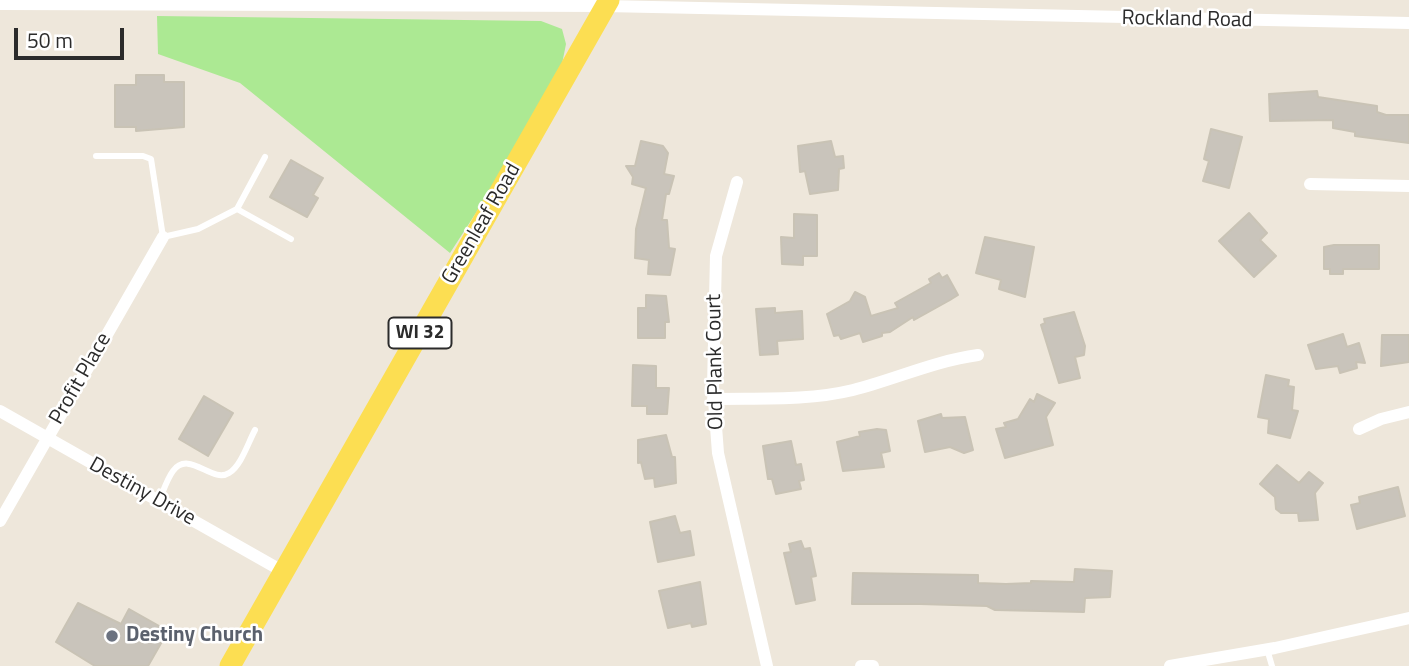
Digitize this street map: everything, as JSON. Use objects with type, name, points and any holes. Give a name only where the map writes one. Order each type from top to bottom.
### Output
[{"type":"main road","name":"Greenleaf Road","points":[[230,666],[607,3]]},
{"type":"street","name":"Rockland Road","points":[[0,4],[607,3],[1409,23]]},
{"type":"street","name":"Old Plank Court","points":[[737,182],[716,256],[713,398],[718,453],[766,666]]},
{"type":"street","points":[[1310,184],[1409,186]]},
{"type":"street","name":"Profit Place","points":[[0,521],[163,237]]},
{"type":"street","points":[[713,398],[810,397],[851,390],[937,362],[978,355]]},
{"type":"street","name":"Destiny Drive","points":[[0,411],[284,572]]},
{"type":"street","points":[[1359,429],[1381,419],[1409,412]]},
{"type":"street","points":[[1170,666],[1267,649],[1409,618]]},
{"type":"street","points":[[861,666],[873,666]]},
{"type":"lane","points":[[96,156],[151,159],[163,237],[198,229],[237,209],[265,158]]},
{"type":"lane","points":[[237,209],[291,239]]},
{"type":"lane","points":[[159,501],[173,470],[179,466],[190,464],[215,476],[228,474],[235,468],[255,430]]},
{"type":"lane","points":[[1267,649],[1272,666]]},
{"type":"green space","points":[[157,16],[541,21],[562,29],[566,44],[562,64],[507,165],[450,253],[240,83],[158,54]]},
{"type":"building","points":[[136,75],[164,75],[164,82],[184,82],[184,127],[136,131],[136,127],[115,127],[115,85],[136,85]]},
{"type":"building","points":[[1317,91],[1318,97],[1377,106],[1377,112],[1386,115],[1409,115],[1409,143],[1355,136],[1355,132],[1333,128],[1333,120],[1270,121],[1269,94]]},
{"type":"building","points":[[1211,129],[1242,137],[1229,188],[1203,181],[1209,161],[1204,159]]},
{"type":"building","points":[[641,141],[663,146],[668,153],[664,174],[674,176],[669,194],[666,194],[662,220],[667,220],[669,248],[675,249],[670,275],[648,274],[649,260],[635,258],[636,229],[646,188],[632,184],[633,177],[626,166],[635,166]]},
{"type":"building","points":[[831,141],[835,157],[843,156],[844,168],[839,169],[838,190],[810,194],[805,171],[800,172],[798,146]]},
{"type":"building","points":[[291,160],[323,178],[313,195],[318,198],[307,217],[270,197]]},
{"type":"building","points":[[1249,213],[1267,233],[1260,240],[1276,256],[1254,277],[1219,241]]},
{"type":"building","points":[[794,214],[817,215],[817,256],[803,256],[803,265],[782,264],[781,237],[794,238]]},
{"type":"building","points":[[985,237],[1034,247],[1025,297],[999,289],[1001,280],[976,273]]},
{"type":"building","points":[[1379,245],[1379,269],[1343,269],[1343,274],[1330,274],[1330,269],[1324,269],[1324,247]]},
{"type":"building","points":[[939,273],[942,278],[947,275],[958,295],[914,320],[913,317],[890,332],[882,333],[882,336],[863,342],[860,333],[841,339],[839,335],[834,336],[827,314],[850,301],[855,292],[865,297],[871,316],[898,308],[895,303],[931,283],[929,279]]},
{"type":"building","points":[[646,295],[666,296],[669,322],[665,322],[665,338],[638,338],[638,308],[646,308]]},
{"type":"building","points":[[775,308],[775,313],[802,311],[803,339],[777,341],[778,354],[760,355],[756,309]]},
{"type":"building","points":[[1074,312],[1085,346],[1084,355],[1075,357],[1080,378],[1059,383],[1041,325],[1045,323],[1044,319]]},
{"type":"building","points":[[1343,334],[1347,347],[1359,343],[1365,363],[1356,362],[1357,368],[1340,373],[1338,366],[1316,369],[1308,345]]},
{"type":"building","points":[[1382,335],[1409,335],[1409,362],[1381,366]]},
{"type":"building","points":[[633,365],[656,366],[656,388],[669,388],[667,414],[647,414],[647,406],[632,406]]},
{"type":"building","points":[[1266,375],[1289,380],[1288,386],[1294,387],[1292,410],[1298,411],[1290,438],[1268,433],[1269,419],[1258,417]]},
{"type":"building","points":[[1037,394],[1055,403],[1046,417],[1053,445],[1005,458],[996,429],[1006,427],[1004,423],[1018,419],[1030,399],[1034,402]]},
{"type":"building","points":[[204,396],[233,413],[208,456],[179,439]]},
{"type":"building","points":[[941,414],[942,418],[965,417],[973,450],[964,453],[950,447],[925,452],[918,421]]},
{"type":"building","points":[[886,430],[890,451],[881,453],[884,467],[843,471],[837,442],[860,436],[859,432]]},
{"type":"building","points":[[666,435],[672,457],[675,457],[676,483],[655,487],[654,478],[645,479],[641,462],[638,463],[638,440]]},
{"type":"building","points":[[791,441],[796,465],[801,464],[804,480],[799,481],[801,489],[776,494],[772,479],[768,479],[763,446]]},
{"type":"building","points":[[1277,465],[1299,483],[1309,472],[1323,483],[1315,493],[1318,520],[1299,521],[1298,513],[1281,513],[1276,509],[1275,497],[1260,484]]},
{"type":"building","points":[[1398,487],[1405,516],[1357,529],[1351,505],[1360,503],[1359,497]]},
{"type":"building","points":[[675,516],[680,533],[690,531],[694,555],[658,562],[650,522]]},
{"type":"building","points":[[801,541],[804,549],[810,548],[816,576],[811,577],[815,600],[796,604],[784,553],[791,552],[789,544]]},
{"type":"building","points":[[1075,569],[1112,571],[1110,597],[1085,598],[1084,612],[995,610],[987,606],[852,604],[853,573],[978,575],[978,583],[1006,584],[1031,581],[1074,582]]},
{"type":"building","points":[[700,582],[706,624],[692,627],[691,623],[668,628],[659,591]]},
{"type":"building","name":"Destiny Church","points":[[78,603],[121,624],[129,609],[168,631],[148,666],[95,666],[56,642]]},
{"type":"place","name":"Destiny Church","points":[[112,636]]}]
